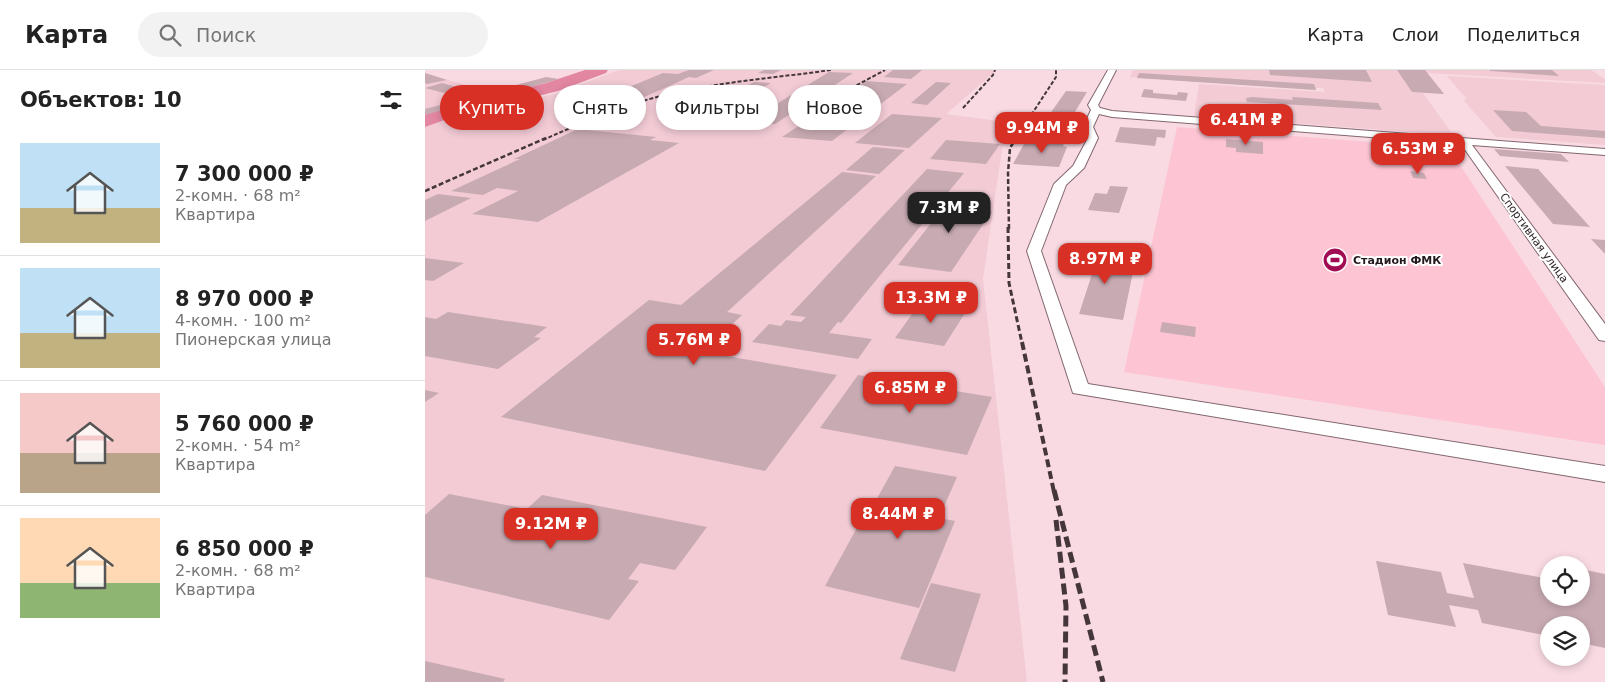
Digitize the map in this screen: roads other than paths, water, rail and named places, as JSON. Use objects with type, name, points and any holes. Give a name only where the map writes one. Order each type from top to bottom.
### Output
[{"type":"street","points":[[1112,70],[1093,105],[1096,110],[1112,114],[1605,152]]},
{"type":"street","points":[[1096,110],[1088,126],[1093,138],[1078,168],[1060,184],[1034,251],[1080,389],[1605,474]]},
{"type":"street","name":"Спортивная улица","points":[[1463,141],[1605,336]]},
{"type":"waterway","points":[[425,121],[443,114],[552,87],[600,70]]},
{"type":"railway","points":[[543,140],[586,121],[661,96],[724,84],[831,70]]},
{"type":"railway","points":[[857,85],[885,70]]},
{"type":"railway","points":[[963,108],[993,75],[995,70]]},
{"type":"railway","points":[[1015,140],[1056,77],[1056,70]]},
{"type":"railway","points":[[425,191],[546,138]]},
{"type":"railway","points":[[1009,229],[1008,173],[1010,148],[1016,138]]},
{"type":"railway","points":[[1008,227],[1009,283],[1022,343]]},
{"type":"railway","points":[[1022,342],[1054,492]]},
{"type":"railway","points":[[1054,490],[1103,682]]},
{"type":"railway","points":[[1056,520],[1066,606],[1065,682]]},
{"type":"place","name":"Стадион ФМК","points":[[1335,260]]}]
